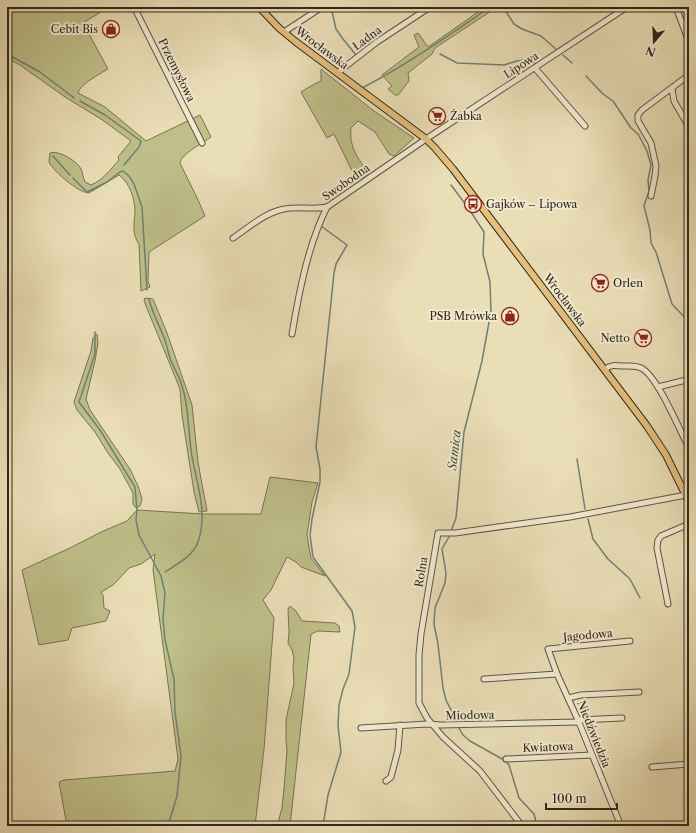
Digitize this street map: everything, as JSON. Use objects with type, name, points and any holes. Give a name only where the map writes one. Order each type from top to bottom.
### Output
[{"type":"main road","name":"Wrocławska","points":[[260,7],[284,32],[426,139],[435,148],[453,169],[658,442],[689,502]]},
{"type":"street","name":"Przemysłowa","points":[[134,7],[202,143]]},
{"type":"street","points":[[284,32],[322,7]]},
{"type":"street","name":"Ładna","points":[[338,74],[342,69],[377,42],[430,7]]},
{"type":"street","name":"Lipowa","points":[[426,139],[627,7]]},
{"type":"street","points":[[676,7],[689,42]]},
{"type":"street","points":[[535,68],[585,126]]},
{"type":"street","points":[[651,196],[656,166],[651,143],[640,126],[637,118],[642,110],[689,76]]},
{"type":"street","points":[[672,89],[674,101],[689,127]]},
{"type":"street","name":"Swobodna","points":[[292,334],[298,294],[321,219],[327,207],[426,139]]},
{"type":"street","points":[[233,238],[269,213],[283,209],[301,207],[317,209],[327,207]]},
{"type":"street","points":[[604,369],[612,365],[641,368],[658,387],[689,448]]},
{"type":"street","points":[[658,387],[689,380]]},
{"type":"street","name":"Rolna","points":[[522,826],[480,771],[443,737],[427,718],[419,703],[419,655],[426,597],[438,533],[450,533],[570,517],[686,495]]},
{"type":"street","points":[[668,604],[657,548],[658,540],[661,536],[689,524]]},
{"type":"street","name":"Jagodowa","points":[[548,649],[630,641]]},
{"type":"street","name":"Niedźwiedzia","points":[[548,649],[557,674],[621,826]]},
{"type":"street","points":[[484,679],[557,674]]},
{"type":"street","points":[[568,698],[581,695],[639,692]]},
{"type":"street","name":"Miodowa","points":[[362,728],[400,725],[578,721],[622,718]]},
{"type":"street","points":[[386,781],[391,777],[398,750],[400,725]]},
{"type":"street","name":"Kwiatowa","points":[[506,759],[592,755]]},
{"type":"street","points":[[652,767],[689,764]]},
{"type":"green space","points":[[16,7],[109,7],[83,23],[108,69],[82,86],[78,93],[105,107],[146,141],[200,115],[211,137],[188,152],[180,163],[205,216],[149,252],[148,281],[150,287],[141,291],[139,244],[135,237],[134,229],[134,202],[129,187],[123,178],[119,175],[89,193],[79,190],[67,181],[49,162],[50,153],[54,152],[67,157],[79,166],[85,182],[91,185],[110,171],[119,160],[118,157],[131,141],[101,119],[65,97],[20,65],[7,58],[7,14]]},
{"type":"green space","points":[[479,7],[497,7],[435,48],[432,54],[408,73],[409,81],[398,95],[395,95],[388,89],[392,86],[382,75],[419,47],[414,35],[418,33],[428,47],[478,12]]},
{"type":"green space","points":[[321,69],[374,111],[414,138],[394,156],[389,154],[375,132],[358,121],[351,128],[351,141],[361,163],[369,174],[357,181],[334,134],[327,138],[301,92],[321,81]]},
{"type":"green space","points":[[145,298],[153,299],[167,333],[192,405],[198,462],[207,511],[199,512],[194,492],[182,415],[180,389],[144,301]]},
{"type":"green space","points":[[97,334],[98,343],[95,361],[86,399],[90,410],[130,469],[138,486],[142,499],[140,506],[136,508],[133,504],[133,493],[120,469],[95,432],[77,410],[74,402],[91,351],[93,338]]},
{"type":"green space","points":[[270,477],[318,483],[312,502],[307,535],[311,558],[325,576],[301,567],[287,557],[271,590],[263,600],[274,618],[264,749],[255,826],[67,826],[59,782],[64,780],[175,771],[178,759],[153,570],[155,554],[141,564],[129,568],[113,585],[101,592],[103,595],[104,608],[110,611],[106,621],[72,628],[68,640],[39,645],[22,570],[127,521],[137,510],[203,514],[261,514]]},
{"type":"green space","points":[[290,606],[296,611],[302,621],[335,623],[339,626],[340,632],[318,631],[311,634],[290,826],[277,826],[282,808],[284,789],[287,750],[286,720],[294,683],[294,658],[288,643],[288,609]]},
{"type":"waterway","points":[[331,7],[336,29],[356,55]]},
{"type":"waterway","points":[[364,87],[444,39],[490,7]]},
{"type":"waterway","points":[[503,7],[514,24],[522,29],[541,36],[557,50]]},
{"type":"waterway","points":[[7,54],[40,72],[74,98]]},
{"type":"waterway","points":[[440,54],[457,63],[504,65],[524,60],[535,63]]},
{"type":"waterway","points":[[563,55],[572,63]]},
{"type":"waterway","points":[[586,76],[603,94],[613,101],[631,128],[638,134],[647,151],[651,165],[648,180],[649,191],[644,206],[650,230],[651,243],[656,252],[672,304],[689,322]]},
{"type":"waterway","points":[[80,101],[105,115],[141,141],[139,147],[124,165]]},
{"type":"waterway","points":[[53,156],[70,175]]},
{"type":"waterway","points":[[73,178],[87,192],[107,182],[120,172],[123,171],[129,176],[134,184],[142,207],[147,290]]},
{"type":"waterway","name":"Samica","points":[[451,185],[484,232],[483,254],[490,282],[491,311],[482,361],[464,432],[456,518],[451,531]]},
{"type":"waterway","points":[[321,226],[347,245],[336,264],[334,273],[316,447],[320,469],[320,482],[310,535],[313,557],[352,611],[355,627],[349,674],[339,705],[338,726],[341,752],[328,795],[323,826]]},
{"type":"waterway","points":[[149,299],[184,394],[191,450],[202,507],[201,530],[196,547],[189,556],[165,572]]},
{"type":"waterway","points":[[95,332],[95,354],[79,402],[100,430],[135,487],[137,510],[136,520],[139,535],[161,576],[165,593],[163,619],[165,640],[174,679],[175,712],[181,756],[177,796],[168,826]]},
{"type":"waterway","points":[[577,459],[585,509]]},
{"type":"waterway","points":[[588,519],[593,539],[608,559],[630,579],[640,598]]},
{"type":"waterway","name":"Samica","points":[[450,535],[442,549],[446,573],[445,583],[435,608],[434,624],[443,688],[446,700],[457,722]]},
{"type":"waterway","name":"Samica","points":[[459,728],[463,735],[470,741],[504,760],[509,765],[519,798],[534,814],[537,826]]},
{"type":"place","name":"Cebit Bis","points":[[111,29]]},
{"type":"place","name":"Żabka","points":[[437,116]]},
{"type":"place","name":"Gajków – Lipowa","points":[[473,204]]},
{"type":"place","name":"Orlen","points":[[600,283]]},
{"type":"place","name":"PSB Mrówka","points":[[510,316]]},
{"type":"place","name":"Netto","points":[[643,338]]}]
